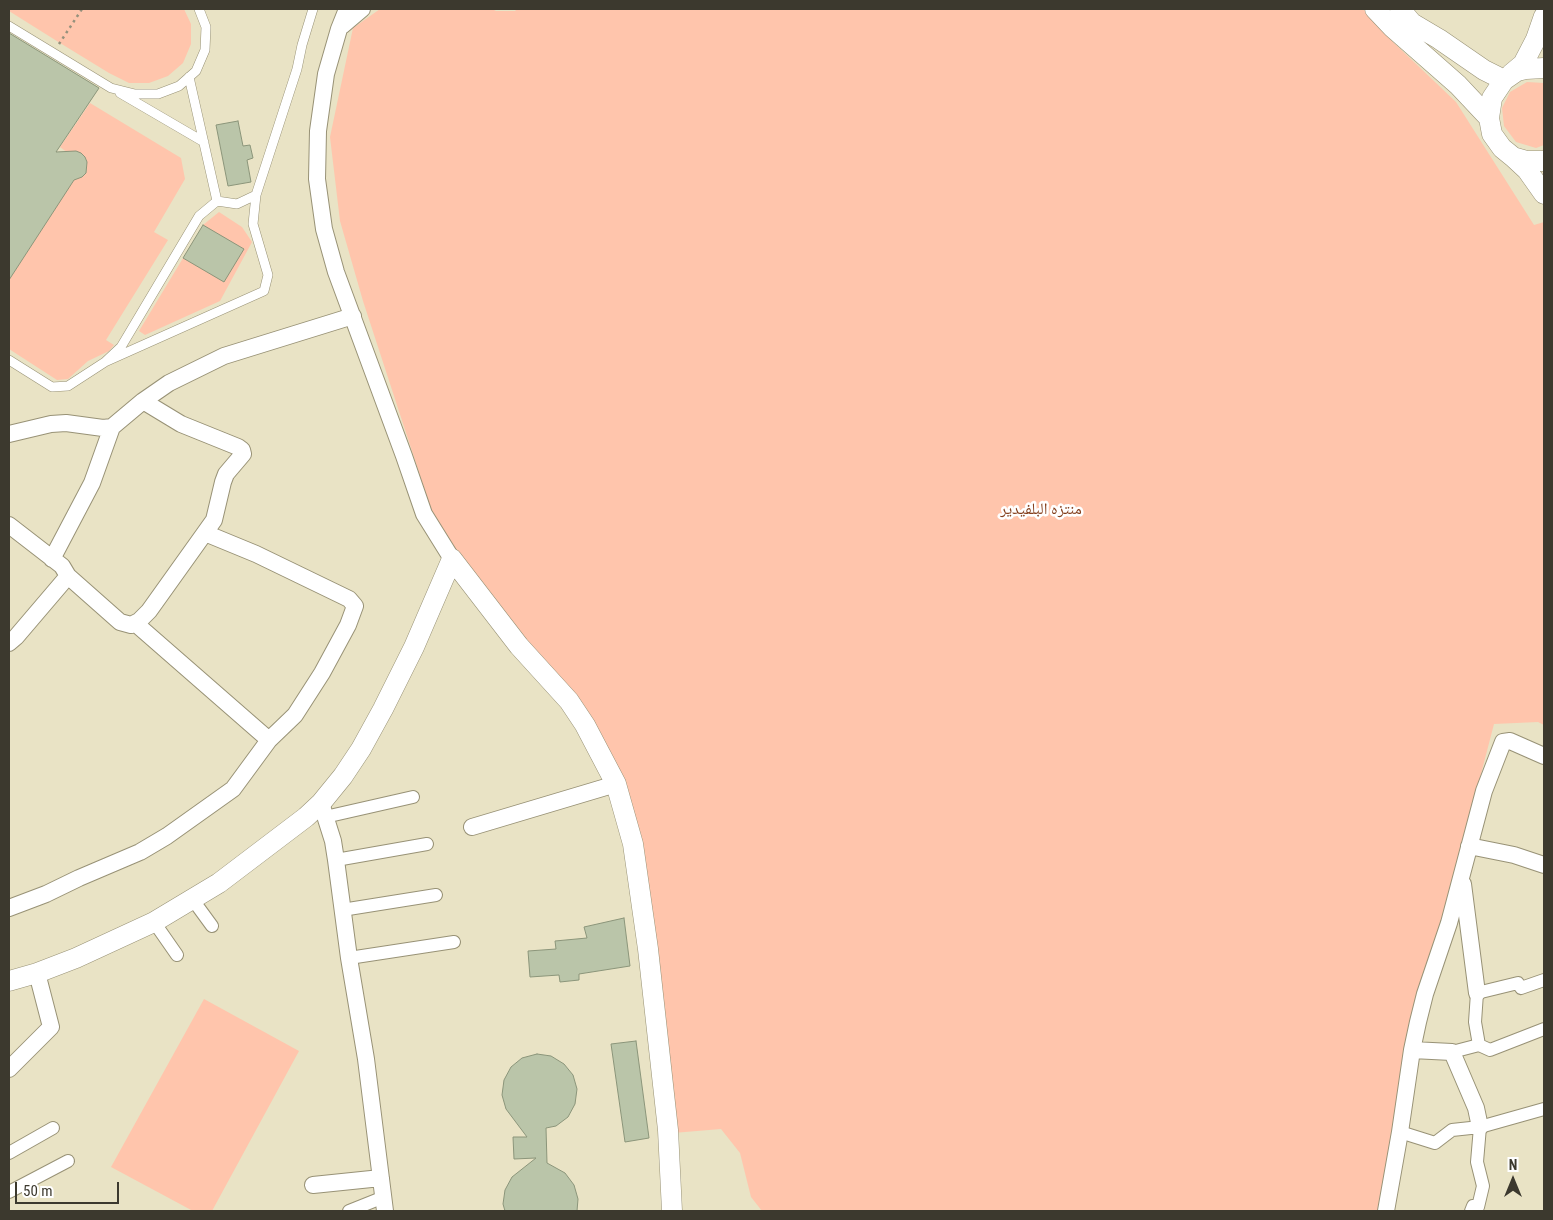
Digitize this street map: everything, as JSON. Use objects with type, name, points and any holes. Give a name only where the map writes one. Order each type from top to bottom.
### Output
[{"type":"street","points":[[347,9],[338,29],[326,74],[318,131],[317,179],[324,229],[336,272],[424,514],[452,559],[519,646],[569,701],[585,725],[616,784],[633,844],[648,949],[668,1130],[672,1211]]},
{"type":"street","points":[[338,29],[362,9]]},
{"type":"street","points":[[1375,9],[1392,27],[1458,85],[1488,118]]},
{"type":"street","points":[[1400,9],[1412,23],[1484,70],[1506,78],[1526,68],[1544,68]]},
{"type":"street","points":[[1544,16],[1536,39],[1523,64],[1506,78],[1492,98],[1488,118],[1492,134],[1502,148],[1527,170],[1544,194]]},
{"type":"street","points":[[1513,157],[1527,161],[1544,161]]},
{"type":"street","points":[[52,559],[92,483],[112,427],[143,401],[168,383],[224,356],[353,316]]},
{"type":"street","points":[[9,525],[62,566],[68,576],[120,622],[130,625],[138,622],[149,611],[214,520],[226,474],[243,454],[242,450],[182,424],[143,401]]},
{"type":"street","points":[[9,434],[52,424],[66,423],[103,428],[112,427]]},
{"type":"street","points":[[9,908],[46,894],[140,852],[167,836],[233,789],[269,740],[295,715],[322,673],[348,625],[355,606],[348,599],[256,554],[205,533]]},
{"type":"street","points":[[350,1211],[385,1204],[366,1059],[349,958],[336,860],[333,841],[323,810],[383,710],[414,647],[452,559]]},
{"type":"street","points":[[11,637],[68,576]]},
{"type":"street","points":[[135,623],[269,740]]},
{"type":"street","points":[[1386,1211],[1412,1050],[1425,994],[1449,922],[1484,791],[1503,742],[1510,741],[1544,756]]},
{"type":"street","points":[[472,827],[616,784]]},
{"type":"street","points":[[9,981],[37,973],[76,958],[154,922],[219,883],[306,817],[323,810],[413,798]]},
{"type":"street","points":[[336,860],[427,844]]},
{"type":"street","points":[[1469,846],[1514,855],[1544,865]]},
{"type":"street","points":[[1462,874],[1477,993],[1475,1022],[1479,1045]]},
{"type":"street","points":[[342,910],[436,895]]},
{"type":"street","points":[[193,900],[212,926]]},
{"type":"street","points":[[154,922],[177,955]]},
{"type":"street","points":[[349,958],[454,942]]},
{"type":"street","points":[[9,1069],[51,1027],[37,973]]},
{"type":"street","points":[[1477,993],[1518,983],[1520,988],[1544,980]]},
{"type":"street","points":[[1412,1050],[1452,1052],[1479,1045],[1490,1050],[1544,1030]]},
{"type":"street","points":[[1452,1052],[1476,1108],[1480,1127],[1477,1162],[1483,1186],[1478,1207],[1473,1206],[1471,1211]]},
{"type":"street","points":[[1400,1132],[1435,1143],[1452,1130],[1480,1127],[1544,1109]]},
{"type":"street","points":[[9,1153],[53,1128]]},
{"type":"street","points":[[9,1192],[68,1161]]},
{"type":"street","points":[[313,1185],[381,1178]]},
{"type":"lane","points":[[111,88],[135,94],[158,94],[179,86],[196,71],[205,50],[206,27],[199,9]]},
{"type":"lane","points":[[9,360],[52,387],[68,386],[105,362],[264,291],[268,275],[253,224],[256,194],[297,69],[313,9]]},
{"type":"lane","points":[[9,26],[204,142]]},
{"type":"lane","points":[[9,34],[20,33]]},
{"type":"lane","points":[[189,77],[217,201]]},
{"type":"lane","points":[[105,362],[121,347],[200,216],[217,201],[237,204],[256,194]]},
{"type":"path","points":[[54,52],[82,9]]},
{"type":"green space","points":[[9,9],[184,9],[191,24],[191,44],[183,63],[168,76],[149,83],[129,83],[60,43],[9,11]]},
{"type":"green space","name":"منتزه البلفيدير","points":[[380,9],[492,9],[496,11],[515,11],[517,9],[1363,9],[1393,42],[1456,102],[1534,225],[1544,222],[1544,725],[1538,722],[1494,724],[1443,920],[1381,1211],[762,1211],[751,1197],[740,1153],[721,1129],[673,1133],[620,787],[428,517],[426,494],[363,301],[340,221],[330,137],[353,28]]},
{"type":"green space","points":[[1527,82],[1544,83],[1544,145],[1536,148],[1516,142],[1504,126],[1502,108],[1510,92]]},
{"type":"green space","points":[[90,103],[181,158],[185,179],[154,232],[168,240],[106,340],[114,345],[109,351],[88,361],[68,379],[57,380],[9,349],[9,280],[74,179],[82,177],[86,173],[87,162],[85,157],[68,153],[60,147]]},
{"type":"green space","points":[[219,212],[242,227],[252,242],[220,301],[145,335],[139,331],[203,225]]},
{"type":"green space","points":[[204,999],[299,1051],[212,1211],[193,1211],[111,1167]]},
{"type":"building","points":[[9,33],[99,88],[56,152],[76,151],[81,153],[87,162],[86,173],[74,180],[9,280]]},
{"type":"building","points":[[238,121],[243,146],[250,145],[253,158],[247,160],[251,182],[228,186],[216,125]]},
{"type":"building","points":[[203,225],[244,249],[224,282],[183,258]]},
{"type":"building","points":[[624,918],[630,966],[579,974],[579,980],[560,982],[559,975],[530,977],[528,951],[556,949],[555,941],[587,938],[584,927]]},
{"type":"building","points":[[636,1041],[649,1138],[625,1142],[611,1044]]},
{"type":"building","points":[[537,1054],[551,1056],[564,1064],[573,1075],[577,1089],[575,1104],[568,1117],[556,1126],[546,1128],[547,1163],[565,1173],[574,1185],[578,1199],[577,1211],[505,1211],[503,1204],[505,1190],[512,1177],[536,1158],[514,1159],[513,1137],[527,1137],[506,1109],[502,1095],[504,1080],[511,1067],[522,1058]]}]
